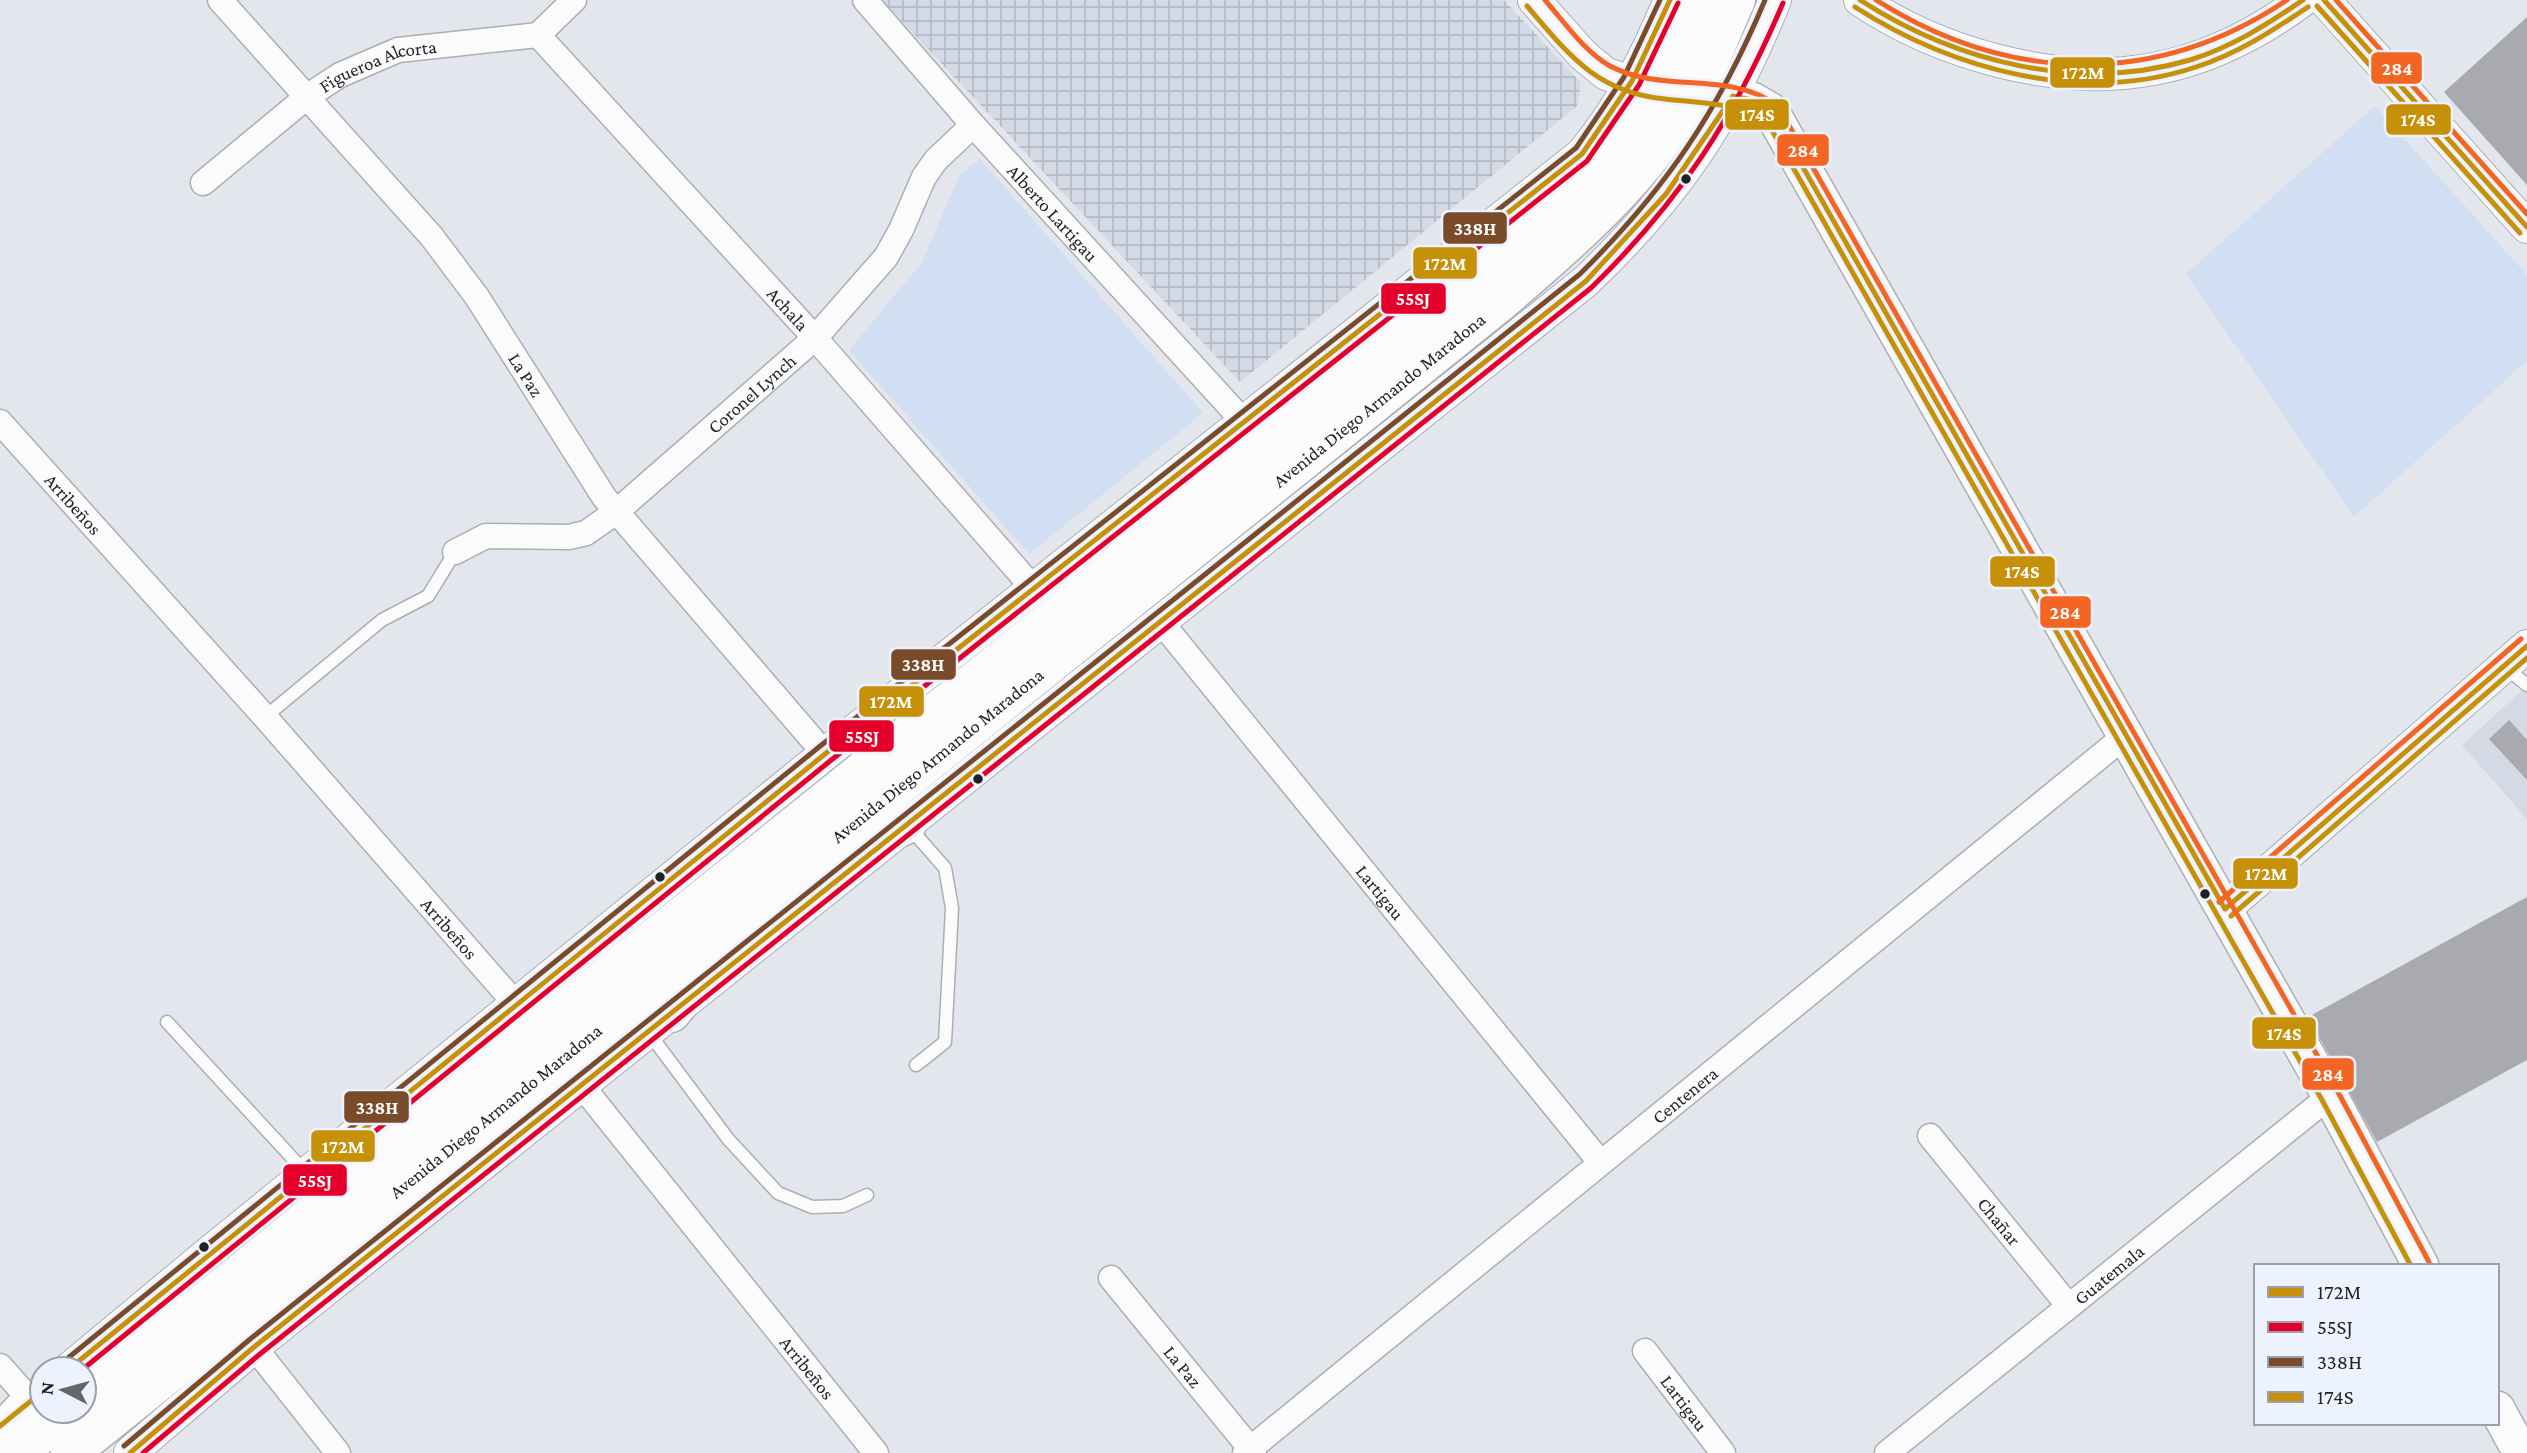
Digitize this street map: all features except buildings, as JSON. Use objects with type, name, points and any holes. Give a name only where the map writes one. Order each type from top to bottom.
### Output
[{"type":"main road","name":"Avenida Diego Armando Maradona","points":[[550,1045],[772,888],[1499,303],[1591,224],[1627,186],[1662,88],[1699,0]]},
{"type":"main road","name":"Avenida Diego Armando Maradona","points":[[70,1453],[224,1307],[550,1045],[1543,225],[1598,177],[1662,88],[1736,0]]},
{"type":"main road","points":[[1733,96],[1752,100],[1771,111],[2124,736],[2225,909],[2420,1264]]},
{"type":"main road","points":[[660,1023],[772,888],[907,824]]},
{"type":"main road","name":"Avenida Diego Armando Maradona","points":[[98,1391],[224,1307]]},
{"type":"main road","points":[[0,1434],[28,1405]]},
{"type":"main road","points":[[2499,1413],[2521,1453]]},
{"type":"main road","points":[[18,1453],[53,1425]]},
{"type":"street","name":"La Paz","points":[[220,0],[397,196],[477,297],[616,512],[825,754]]},
{"type":"street","points":[[538,35],[574,0]]},
{"type":"street","name":"Alberto Lartigau","points":[[865,0],[973,125],[1245,423]]},
{"type":"street","points":[[1534,0],[1583,55],[1606,74],[1662,88],[1733,96]]},
{"type":"street","name":"Avenida Diego Armando Maradona","points":[[98,1357],[224,1307],[550,1045],[825,754],[1581,154],[1606,125],[1662,88],[1670,0]]},
{"type":"street","name":"Avenida Diego Armando Maradona","points":[[130,1453],[307,1174],[550,1045],[660,1023],[1586,281],[1657,207],[1684,174],[1733,96],[1775,0]]},
{"type":"street","points":[[1860,0],[1892,22],[1972,54],[2031,70],[2084,75],[2149,72],[2205,56],[2252,36],[2303,0]]},
{"type":"street","points":[[2325,0],[2527,227]]},
{"type":"street","name":"Figueroa Alcorta","points":[[203,183],[308,96],[340,75],[398,50],[538,35]]},
{"type":"street","name":"Achala","points":[[538,35],[815,338],[1033,588]]},
{"type":"street","name":"Coronel Lynch","points":[[455,552],[486,536],[569,537],[586,533],[616,512],[815,338],[886,257],[924,177],[936,160],[973,125]]},
{"type":"street","name":"Arribeños","points":[[0,422],[265,717],[550,1045],[876,1453]]},
{"type":"street","name":"Lartigau","points":[[1161,622],[1600,1162]]},
{"type":"street","points":[[2225,909],[2519,666]]},
{"type":"street","name":"Centenera","points":[[1250,1452],[1600,1162],[2124,736]]},
{"type":"street","name":"Guatemala","points":[[1888,1453],[2330,1096]]},
{"type":"street","name":"Chañar","points":[[1930,1136],[2068,1306]]},
{"type":"street","name":"La Paz","points":[[1111,1278],[1250,1452]]},
{"type":"street","points":[[224,1307],[338,1453]]},
{"type":"street","name":"Lartigau","points":[[1645,1351],[1723,1453]]},
{"type":"street","points":[[0,1366],[28,1389]]},
{"type":"street","points":[[0,1426],[28,1403]]},
{"type":"lane","points":[[265,717],[382,620],[428,596],[455,552]]},
{"type":"lane","points":[[907,824],[945,868],[952,908],[945,1042],[916,1065]]},
{"type":"lane","points":[[166,1022],[307,1174]]},
{"type":"lane","points":[[660,1023],[728,1139],[778,1193],[812,1207],[844,1206],[867,1195]]},
{"type":"shaded area","points":[[882,0],[1504,0],[1581,83],[1577,106],[1240,382]]},
{"type":"shaded area","points":[[2375,106],[2527,275],[2527,361],[2354,517],[2186,274]]},
{"type":"shaded area","points":[[980,159],[1203,413],[1029,554],[849,350],[922,262],[960,174]]},
{"type":"shaded area","points":[[2527,686],[2527,819],[2462,745]]},
{"type":"transit line","name":"284","points":[[1545,0],[1583,45],[1610,66],[1652,79],[1739,88],[1778,106],[2338,1092],[2429,1262]]},
{"type":"transit line","name":"338H","points":[[72,1355],[819,747],[1576,148],[1624,77],[1660,0]]},
{"type":"transit line","name":"172M","points":[[86,1355],[825,754],[1582,154],[1632,81],[1670,0]]},
{"type":"transit line","name":"338H","points":[[124,1446],[249,1340],[1580,274],[1639,211],[1687,147],[1728,78],[1765,0]]},
{"type":"transit line","name":"172M","points":[[1860,0],[1897,22],[1977,55],[2019,66],[2062,72],[2105,73],[2148,69],[2205,55],[2249,34],[2303,0]]},
{"type":"transit line","name":"284","points":[[1876,0],[1926,28],[1978,48],[2030,60],[2082,64],[2134,61],[2186,49],[2237,29],[2287,0]]},
{"type":"transit line","name":"172M","points":[[2324,0],[2527,227]]},
{"type":"transit line","name":"284","points":[[2336,0],[2527,214]]},
{"type":"transit line","name":"55SJ","points":[[98,1357],[830,761],[1587,161],[1639,85],[1678,3]]},
{"type":"transit line","name":"55SJ","points":[[143,1453],[260,1354],[1591,288],[1652,223],[1702,156],[1745,84],[1783,3]]},
{"type":"transit line","name":"174S","points":[[1527,6],[1571,55],[1602,79],[1620,88],[1641,95],[1728,106],[1765,118],[2322,1100],[2410,1264]]},
{"type":"transit line","name":"174S","points":[[2317,6],[2520,233]]},
{"type":"transit line","name":"174S","points":[[1855,7],[1893,29],[1976,64],[2020,75],[2108,83],[2153,78],[2211,62],[2254,41],[2308,7]]},
{"type":"transit line","name":"172M","points":[[130,1453],[254,1347],[1586,281],[1666,194],[1733,96],[1752,100],[1771,111],[2225,909],[2527,646]]},
{"type":"transit line","name":"284","points":[[2219,902],[2521,639]]},
{"type":"transit line","name":"174S","points":[[2231,916],[2527,658]]},
{"type":"transit line","name":"172M","points":[[0,1426],[28,1403]]}]
